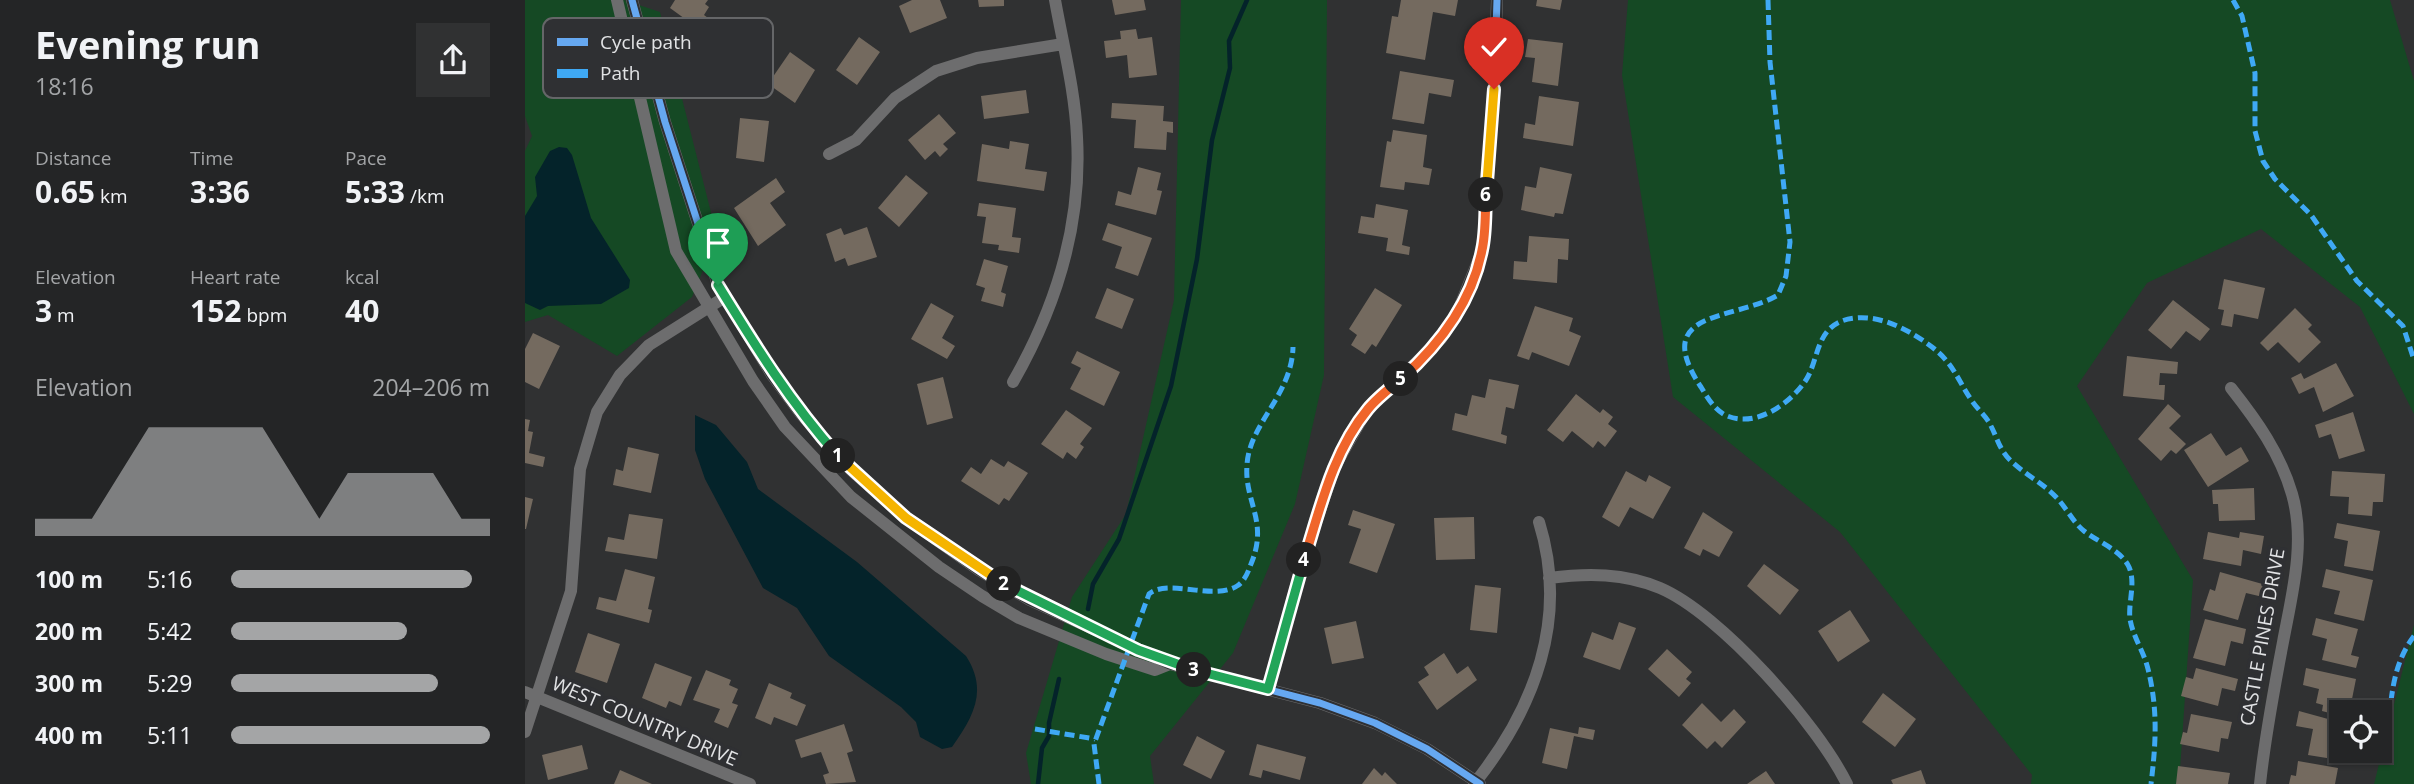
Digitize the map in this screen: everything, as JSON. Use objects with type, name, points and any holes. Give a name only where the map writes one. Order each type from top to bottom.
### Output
[{"type":"street","points":[[617,0],[621,18]]},
{"type":"street","points":[[632,0],[637,18]]},
{"type":"street","points":[[1013,382],[1053,299],[1074,219],[1077,138],[1055,0]]},
{"type":"street","points":[[1268,689],[1303,561],[1335,467],[1368,408],[1441,339],[1458,311],[1478,267],[1483,249],[1497,0]]},
{"type":"street","points":[[829,153],[856,140],[895,98],[936,71],[977,58],[1063,44]]},
{"type":"street","points":[[640,98],[676,251],[785,427],[851,497],[939,567],[1019,618],[1106,654],[1155,670],[1170,664]]},
{"type":"street","points":[[661,98],[699,230],[726,297],[772,375],[801,414],[852,471],[906,518],[979,570],[1030,600],[1170,664],[1268,689],[1375,723],[1427,749],[1477,783],[1516,725],[1536,683],[1549,631],[1546,545],[1539,522]]},
{"type":"street","points":[[525,732],[531,694],[571,591],[580,469],[597,412],[620,375],[649,345],[726,297]]},
{"type":"street","name":"CASTLE PINES DRIVE","points":[[2231,388],[2260,424],[2281,462],[2293,496],[2298,533],[2296,572],[2264,742],[2260,784]]},
{"type":"street","points":[[1549,578],[1587,573],[1624,577],[1660,588],[1693,607],[1717,627],[1809,722],[1834,757],[1847,784]]},
{"type":"street","name":"WEST COUNTRY DRIVE","points":[[531,694],[750,784]]},
{"type":"green space","points":[[525,0],[624,0],[660,12],[662,18],[543,18],[543,98],[682,98],[717,236],[692,297],[617,356],[548,315],[525,322],[525,151],[532,136],[525,116]]},
{"type":"green space","points":[[1181,0],[1327,0],[1324,375],[1295,504],[1233,653],[1150,756],[1154,784],[1031,784],[1026,753],[1072,597],[1126,514],[1174,300]]},
{"type":"green space","points":[[1628,0],[2390,0],[2414,81],[2414,414],[2360,307],[2261,229],[2147,283],[2077,386],[2193,580],[2179,784],[2031,784],[2032,775],[1840,532],[1673,397],[1622,75]]},
{"type":"green space","points":[[2414,625],[2414,784],[2374,784],[2379,763],[2392,763],[2392,712]]},
{"type":"water","points":[[559,147],[567,148],[572,155],[591,218],[630,280],[629,288],[601,304],[548,306],[540,310],[525,303],[525,216],[537,196],[535,177],[550,151]]},
{"type":"water","points":[[695,415],[716,425],[747,462],[758,489],[857,562],[966,656],[973,668],[977,692],[972,714],[952,747],[942,749],[920,737],[916,722],[901,707],[829,656],[797,608],[763,588],[705,479],[695,450]]},
{"type":"building","points":[[675,0],[708,0],[705,4],[709,7],[704,15],[708,18],[684,18],[670,8]]},
{"type":"building","points":[[912,0],[940,0],[947,18],[910,33],[899,6]]},
{"type":"building","points":[[978,0],[1004,0],[1004,6],[979,7]]},
{"type":"building","points":[[1112,0],[1144,0],[1146,10],[1115,15]]},
{"type":"building","points":[[1401,0],[1458,0],[1455,16],[1433,12],[1425,60],[1386,53],[1392,16],[1398,17]]},
{"type":"building","points":[[1537,0],[1562,0],[1560,10],[1536,6]]},
{"type":"building","points":[[1136,29],[1138,39],[1152,37],[1157,75],[1129,78],[1127,55],[1106,58],[1104,41],[1121,39],[1120,31]]},
{"type":"building","points":[[859,37],[880,52],[857,85],[836,70]]},
{"type":"building","points":[[1528,39],[1563,43],[1558,86],[1532,82],[1535,58],[1525,57]]},
{"type":"building","points":[[790,52],[815,70],[795,103],[773,88],[773,77]]},
{"type":"building","points":[[1400,71],[1454,80],[1451,97],[1429,93],[1424,124],[1392,119]]},
{"type":"building","points":[[1026,90],[1029,113],[984,119],[981,96]]},
{"type":"building","points":[[1539,96],[1579,102],[1573,146],[1523,138],[1525,123],[1535,125]]},
{"type":"building","points":[[1112,103],[1164,106],[1163,121],[1173,122],[1173,133],[1167,132],[1166,150],[1134,148],[1136,120],[1111,118]]},
{"type":"building","points":[[939,114],[956,133],[943,144],[948,149],[940,157],[935,151],[925,160],[908,140]]},
{"type":"building","points":[[740,118],[769,121],[764,162],[736,158]]},
{"type":"building","points":[[1393,130],[1427,135],[1423,167],[1432,169],[1429,185],[1405,182],[1404,190],[1380,187],[1387,141],[1391,142]]},
{"type":"building","points":[[1010,141],[1029,144],[1025,169],[1047,172],[1044,191],[977,181],[982,144],[1009,149]]},
{"type":"building","points":[[1138,167],[1161,173],[1157,190],[1162,191],[1156,215],[1115,205],[1118,191],[1131,195]]},
{"type":"building","points":[[1540,167],[1572,174],[1563,214],[1555,213],[1554,217],[1521,210],[1525,186],[1536,188]]},
{"type":"building","points":[[906,175],[928,193],[899,227],[878,208]]},
{"type":"building","points":[[776,178],[785,192],[770,203],[786,225],[758,246],[734,208]]},
{"type":"building","points":[[979,203],[1016,208],[1012,237],[1021,238],[1019,253],[998,250],[999,245],[982,243],[986,217],[977,216]]},
{"type":"building","points":[[1376,204],[1408,210],[1402,245],[1410,247],[1409,255],[1386,251],[1388,238],[1358,233],[1361,216],[1374,218]]},
{"type":"building","points":[[1108,223],[1152,238],[1138,276],[1115,268],[1122,247],[1102,240]]},
{"type":"building","points":[[867,227],[877,257],[848,266],[845,258],[835,262],[826,234],[841,228],[844,235]]},
{"type":"building","points":[[1529,236],[1569,239],[1568,260],[1558,259],[1557,283],[1513,279],[1514,261],[1527,262]]},
{"type":"building","points":[[984,259],[1008,266],[1001,292],[1006,294],[1003,307],[981,301],[985,288],[976,285]]},
{"type":"building","points":[[2224,279],[2265,288],[2258,319],[2234,314],[2232,327],[2221,325],[2224,310],[2218,309]]},
{"type":"building","points":[[1107,288],[1134,299],[1122,329],[1095,318]]},
{"type":"building","points":[[1375,288],[1402,305],[1376,347],[1372,344],[1365,354],[1351,345],[1357,335],[1349,329]]},
{"type":"building","points":[[2173,300],[2210,329],[2200,341],[2186,331],[2171,349],[2148,330]]},
{"type":"building","points":[[931,303],[954,316],[942,338],[955,346],[947,359],[911,339]]},
{"type":"building","points":[[1535,306],[1573,318],[1569,331],[1581,336],[1569,366],[1532,352],[1529,360],[1517,356]]},
{"type":"building","points":[[2295,308],[2312,325],[2308,329],[2321,342],[2299,363],[2278,342],[2268,351],[2260,343]]},
{"type":"building","points":[[533,333],[560,346],[539,389],[525,382],[525,349]]},
{"type":"building","points":[[1077,351],[1120,372],[1104,406],[1070,389],[1081,368],[1071,363]]},
{"type":"building","points":[[2127,356],[2178,362],[2177,374],[2160,373],[2159,385],[2165,385],[2164,400],[2123,396]]},
{"type":"building","points":[[2336,363],[2354,396],[2323,412],[2314,387],[2299,394],[2291,378],[2301,373],[2304,379]]},
{"type":"building","points":[[943,377],[953,418],[927,425],[917,384]]},
{"type":"building","points":[[1489,379],[1519,385],[1514,409],[1506,407],[1501,434],[1507,436],[1506,444],[1452,430],[1455,413],[1467,416],[1472,395],[1485,398]]},
{"type":"building","points":[[1576,394],[1600,413],[1603,409],[1613,417],[1608,424],[1617,431],[1605,447],[1598,441],[1593,448],[1572,431],[1563,442],[1547,430]]},
{"type":"building","points":[[2168,404],[2181,416],[2169,428],[2186,444],[2176,454],[2171,450],[2161,461],[2138,439]]},
{"type":"building","points":[[1066,410],[1092,428],[1080,444],[1084,447],[1076,459],[1067,452],[1063,459],[1041,444]]},
{"type":"building","points":[[2353,412],[2365,451],[2339,459],[2331,434],[2319,438],[2315,425]]},
{"type":"building","points":[[525,419],[530,420],[528,431],[533,432],[529,453],[545,457],[543,467],[525,463]]},
{"type":"building","points":[[2211,433],[2226,456],[2241,447],[2249,461],[2208,487],[2184,450]]},
{"type":"building","points":[[628,447],[659,454],[651,493],[613,485],[616,469],[623,471]]},
{"type":"building","points":[[991,459],[1004,467],[1008,461],[1028,473],[1009,501],[1004,498],[999,505],[961,481],[971,467],[981,474]]},
{"type":"building","points":[[1626,471],[1646,482],[1649,475],[1671,487],[1653,519],[1630,507],[1619,527],[1602,517]]},
{"type":"building","points":[[2332,471],[2385,474],[2383,502],[2373,502],[2372,516],[2348,514],[2349,497],[2330,496]]},
{"type":"building","points":[[2254,488],[2255,520],[2219,521],[2218,504],[2213,504],[2212,490]]},
{"type":"building","points":[[525,497],[533,499],[526,529],[525,529]]},
{"type":"building","points":[[1353,510],[1395,524],[1377,573],[1349,563],[1361,529],[1348,525]]},
{"type":"building","points":[[1703,512],[1733,532],[1719,557],[1703,549],[1700,556],[1684,548]]},
{"type":"building","points":[[629,514],[663,519],[657,559],[605,551],[608,537],[624,540]]},
{"type":"building","points":[[1474,517],[1475,559],[1436,560],[1434,518]]},
{"type":"building","points":[[2337,523],[2380,531],[2373,571],[2344,566],[2348,541],[2334,538]]},
{"type":"building","points":[[2208,532],[2239,538],[2240,532],[2264,536],[2261,554],[2243,550],[2241,566],[2203,559]]},
{"type":"building","points":[[1764,564],[1799,590],[1780,615],[1747,586]]},
{"type":"building","points":[[625,569],[655,577],[648,609],[652,610],[649,623],[596,609],[599,597],[616,601]]},
{"type":"building","points":[[2326,569],[2373,580],[2364,621],[2334,614],[2340,591],[2322,587]]},
{"type":"building","points":[[2220,572],[2266,585],[2263,597],[2246,593],[2238,620],[2203,610],[2210,589],[2215,591]]},
{"type":"building","points":[[1475,585],[1501,588],[1497,633],[1470,630]]},
{"type":"building","points":[[1850,610],[1870,641],[1838,662],[1818,631]]},
{"type":"building","points":[[2316,618],[2358,629],[2351,655],[2359,657],[2356,668],[2322,660],[2327,639],[2312,635]]},
{"type":"building","points":[[2205,619],[2246,629],[2243,644],[2231,641],[2225,666],[2193,658]]},
{"type":"building","points":[[1356,621],[1364,658],[1332,664],[1324,628]]},
{"type":"building","points":[[1619,622],[1636,628],[1620,670],[1583,657],[1592,632],[1613,640]]},
{"type":"building","points":[[588,633],[620,644],[607,683],[575,672]]},
{"type":"building","points":[[1667,649],[1692,672],[1686,679],[1691,683],[1679,697],[1648,669]]},
{"type":"building","points":[[1444,653],[1457,674],[1468,666],[1477,680],[1437,710],[1418,682],[1429,675],[1424,667]]},
{"type":"building","points":[[655,663],[692,677],[681,706],[669,701],[666,708],[642,698]]},
{"type":"building","points":[[2196,668],[2238,679],[2235,691],[2222,688],[2218,706],[2181,696],[2186,677],[2193,679]]},
{"type":"building","points":[[2306,668],[2356,679],[2352,700],[2329,700],[2329,713],[2322,711],[2323,705],[2316,703],[2319,689],[2303,685]]},
{"type":"building","points":[[706,670],[731,680],[729,685],[738,689],[732,703],[738,705],[728,728],[714,722],[720,709],[693,700]]},
{"type":"building","points":[[769,683],[792,693],[790,698],[806,705],[797,726],[774,717],[771,725],[755,718]]},
{"type":"building","points":[[1883,693],[1916,719],[1895,747],[1862,722]]},
{"type":"building","points":[[1702,703],[1721,722],[1734,709],[1746,722],[1722,748],[1715,741],[1707,749],[1682,725]]},
{"type":"building","points":[[2299,711],[2329,719],[2329,758],[2308,755],[2313,729],[2296,726]]},
{"type":"building","points":[[2191,714],[2232,722],[2228,739],[2221,738],[2219,752],[2180,744],[2183,732],[2187,733]]},
{"type":"building","points":[[844,724],[853,751],[847,753],[856,782],[826,784],[823,775],[829,773],[821,752],[801,758],[795,740]]},
{"type":"building","points":[[1579,727],[1595,730],[1593,740],[1574,736],[1567,769],[1542,763],[1550,728],[1578,734]]},
{"type":"building","points":[[1197,736],[1225,751],[1211,779],[1183,765]]},
{"type":"building","points":[[1257,744],[1306,757],[1300,780],[1263,770],[1261,778],[1249,775]]},
{"type":"building","points":[[582,745],[588,769],[548,780],[542,755]]},
{"type":"building","points":[[2298,761],[2338,768],[2335,784],[2289,784],[2291,775],[2296,776]]},
{"type":"building","points":[[2178,766],[2230,773],[2228,784],[2176,784]]},
{"type":"building","points":[[1374,768],[1382,776],[1385,772],[1397,784],[1362,784]]},
{"type":"building","points":[[620,770],[652,784],[614,784]]},
{"type":"building","points":[[1921,770],[1926,784],[1893,784],[1891,780]]},
{"type":"building","points":[[1766,771],[1775,784],[1747,784]]},
{"type":"waterway","points":[[1088,609],[1093,584],[1119,539],[1171,386],[1197,259],[1212,140],[1230,68],[1229,41],[1247,0]]},
{"type":"waterway","points":[[1038,784],[1042,748],[1049,736],[1049,723],[1059,679]]},
{"type":"marked path","points":[[1768,0],[1770,62],[1790,242],[1786,276],[1778,295],[1703,321],[1691,330],[1685,343],[1688,362],[1717,410],[1725,415],[1748,419],[1771,412],[1791,398],[1806,380],[1826,334],[1832,326],[1842,321],[1865,318],[1896,325],[1939,353],[1989,423],[2008,458],[2052,493],[2084,531],[2115,551],[2129,567],[2132,579],[2130,619],[2146,663],[2155,712],[2151,784]]},
{"type":"marked path","points":[[2233,0],[2242,16],[2255,73],[2255,131],[2263,161],[2275,179],[2311,215],[2357,281],[2403,326],[2414,360]]},
{"type":"marked path","points":[[1099,784],[1094,744],[1149,594],[1167,588],[1227,590],[1240,584],[1247,573],[1258,536],[1247,478],[1250,450],[1286,380],[1293,347]]},
{"type":"marked path","points":[[2391,700],[2398,667],[2414,636]]},
{"type":"marked path","points":[[1035,729],[1095,739]]},
{"type":"cycle path","points":[[632,0],[637,18]]},
{"type":"cycle path","points":[[1268,689],[1303,561],[1335,466],[1368,408],[1441,339],[1458,311],[1483,249],[1497,0]]},
{"type":"cycle path","points":[[659,98],[718,285],[772,375],[801,414],[852,471],[906,518],[979,570],[1030,600],[1170,664],[1320,703],[1375,723],[1427,749],[1480,784]]},
{"type":"route","points":[[718,285],[772,375],[801,414],[852,471],[906,518],[979,570],[1030,600],[1170,664],[1268,689],[1303,561],[1335,467],[1368,408],[1423,359],[1441,339],[1458,311],[1478,267],[1483,249],[1494,89]]}]
